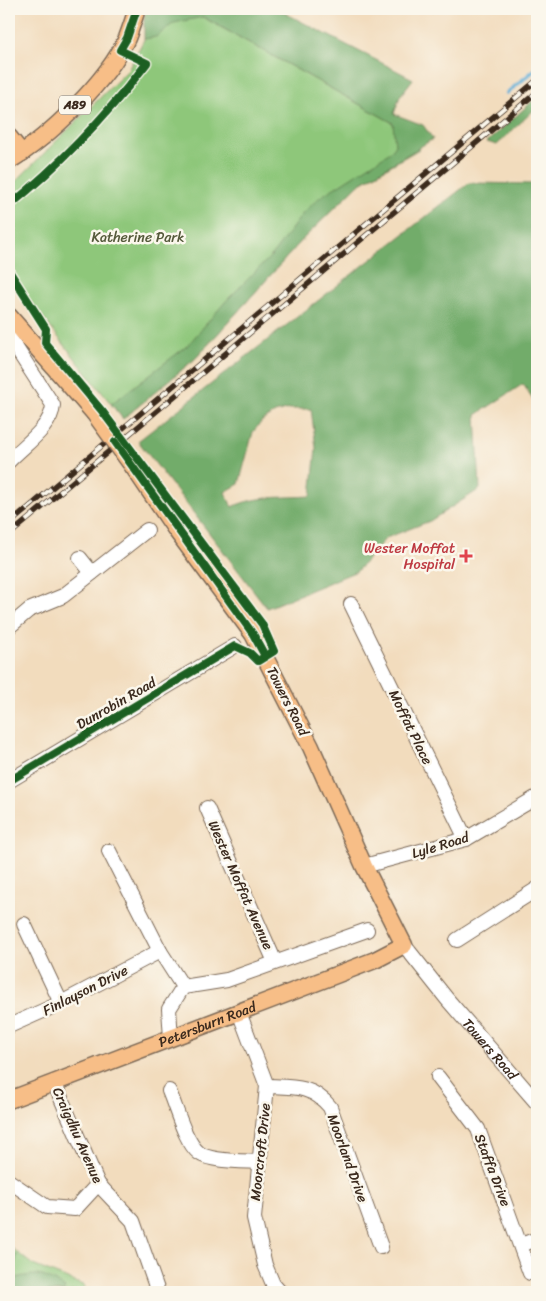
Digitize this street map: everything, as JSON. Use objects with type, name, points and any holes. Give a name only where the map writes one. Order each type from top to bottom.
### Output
[{"type":"main road","name":"A89","points":[[9,173],[16,157],[53,128],[102,77],[127,38],[137,9]]},
{"type":"main road","points":[[9,137],[16,157]]},
{"type":"main road","name":"Towers Road","points":[[9,316],[12,335],[94,414],[253,634],[311,746],[364,866],[404,945]]},
{"type":"main road","name":"Petersburn Road","points":[[9,1100],[375,960],[404,945]]},
{"type":"street","points":[[9,460],[47,423],[53,414],[53,405],[12,335]]},
{"type":"street","points":[[9,627],[29,610],[63,596],[147,530]]},
{"type":"street","points":[[80,558],[92,573]]},
{"type":"street","name":"Moffat Place","points":[[350,613],[466,839]]},
{"type":"street","name":"Dunrobin Road","points":[[9,781],[235,646]]},
{"type":"street","name":"Lyle Road","points":[[364,866],[466,839],[537,797]]},
{"type":"street","name":"Wester Moffat Avenue","points":[[207,808],[275,962]]},
{"type":"street","points":[[109,851],[160,951],[183,987]]},
{"type":"street","points":[[457,940],[537,889]]},
{"type":"street","points":[[24,924],[61,1003]]},
{"type":"street","points":[[171,1038],[169,1009],[183,987],[227,980],[367,930]]},
{"type":"street","name":"Towers Road","points":[[404,945],[447,999],[537,1103]]},
{"type":"street","name":"Finlayson Drive","points":[[9,1026],[61,1003],[160,951]]},
{"type":"street","name":"Moorcroft Drive","points":[[239,1012],[267,1086],[254,1218],[265,1265],[273,1284],[280,1292]]},
{"type":"street","name":"Staffa Drive","points":[[438,1077],[478,1129],[530,1273]]},
{"type":"street","name":"Craigdhu Avenue","points":[[54,1082],[98,1184],[133,1221],[158,1292]]},
{"type":"street","name":"Moorland Drive","points":[[267,1086],[310,1090],[321,1096],[330,1107],[381,1247]]},
{"type":"street","points":[[169,1091],[186,1134],[199,1153],[208,1157],[260,1162]]},
{"type":"street","points":[[9,1181],[47,1207],[75,1209],[98,1184]]},
{"type":"street","points":[[521,1245],[537,1239]]},
{"type":"green space","points":[[147,9],[277,9],[413,79],[400,96],[394,114],[423,125],[433,139],[359,184],[304,238],[196,358],[123,419],[111,404],[187,346],[226,301],[273,254],[304,212],[320,197],[389,153],[395,146],[393,123],[203,17],[174,23],[156,37],[144,39],[144,17]]},
{"type":"green space","name":"Katherine Park","points":[[160,9],[188,9],[393,123],[419,149],[359,184],[304,238],[196,358],[123,419],[9,275],[9,188],[128,70]]},
{"type":"green space","points":[[537,97],[537,107],[497,145],[487,142]]},
{"type":"green space","points":[[469,183],[537,184],[537,405],[523,384],[476,415],[480,489],[430,521],[386,538],[357,571],[267,608],[138,441]],"holes":[[[289,409],[311,409],[316,448],[311,496],[251,500],[232,507],[225,492],[239,484],[253,432],[262,421],[275,413]]]},
{"type":"green space","points":[[9,1246],[33,1265],[85,1286],[84,1292],[9,1292]]},
{"type":"green space","points":[[9,1253],[17,1255],[14,1270],[16,1278],[31,1275],[42,1276],[65,1288],[63,1292],[9,1292]]},
{"type":"waterway","points":[[507,93],[537,68]]},
{"type":"railway","points":[[9,524],[537,80]]},
{"type":"railway","points":[[9,535],[537,92]]},
{"type":"cycle path","points":[[9,206],[82,139],[147,63],[120,50],[127,38],[137,9]]},
{"type":"cycle path","points":[[9,271],[46,329],[45,343],[102,411],[262,624],[274,651],[258,661],[250,653],[235,646],[9,781]]},
{"type":"cycle path","points":[[115,442],[253,634],[265,656]]},
{"type":"place","name":"Wester Moffat Hospital","points":[[466,556]]}]
